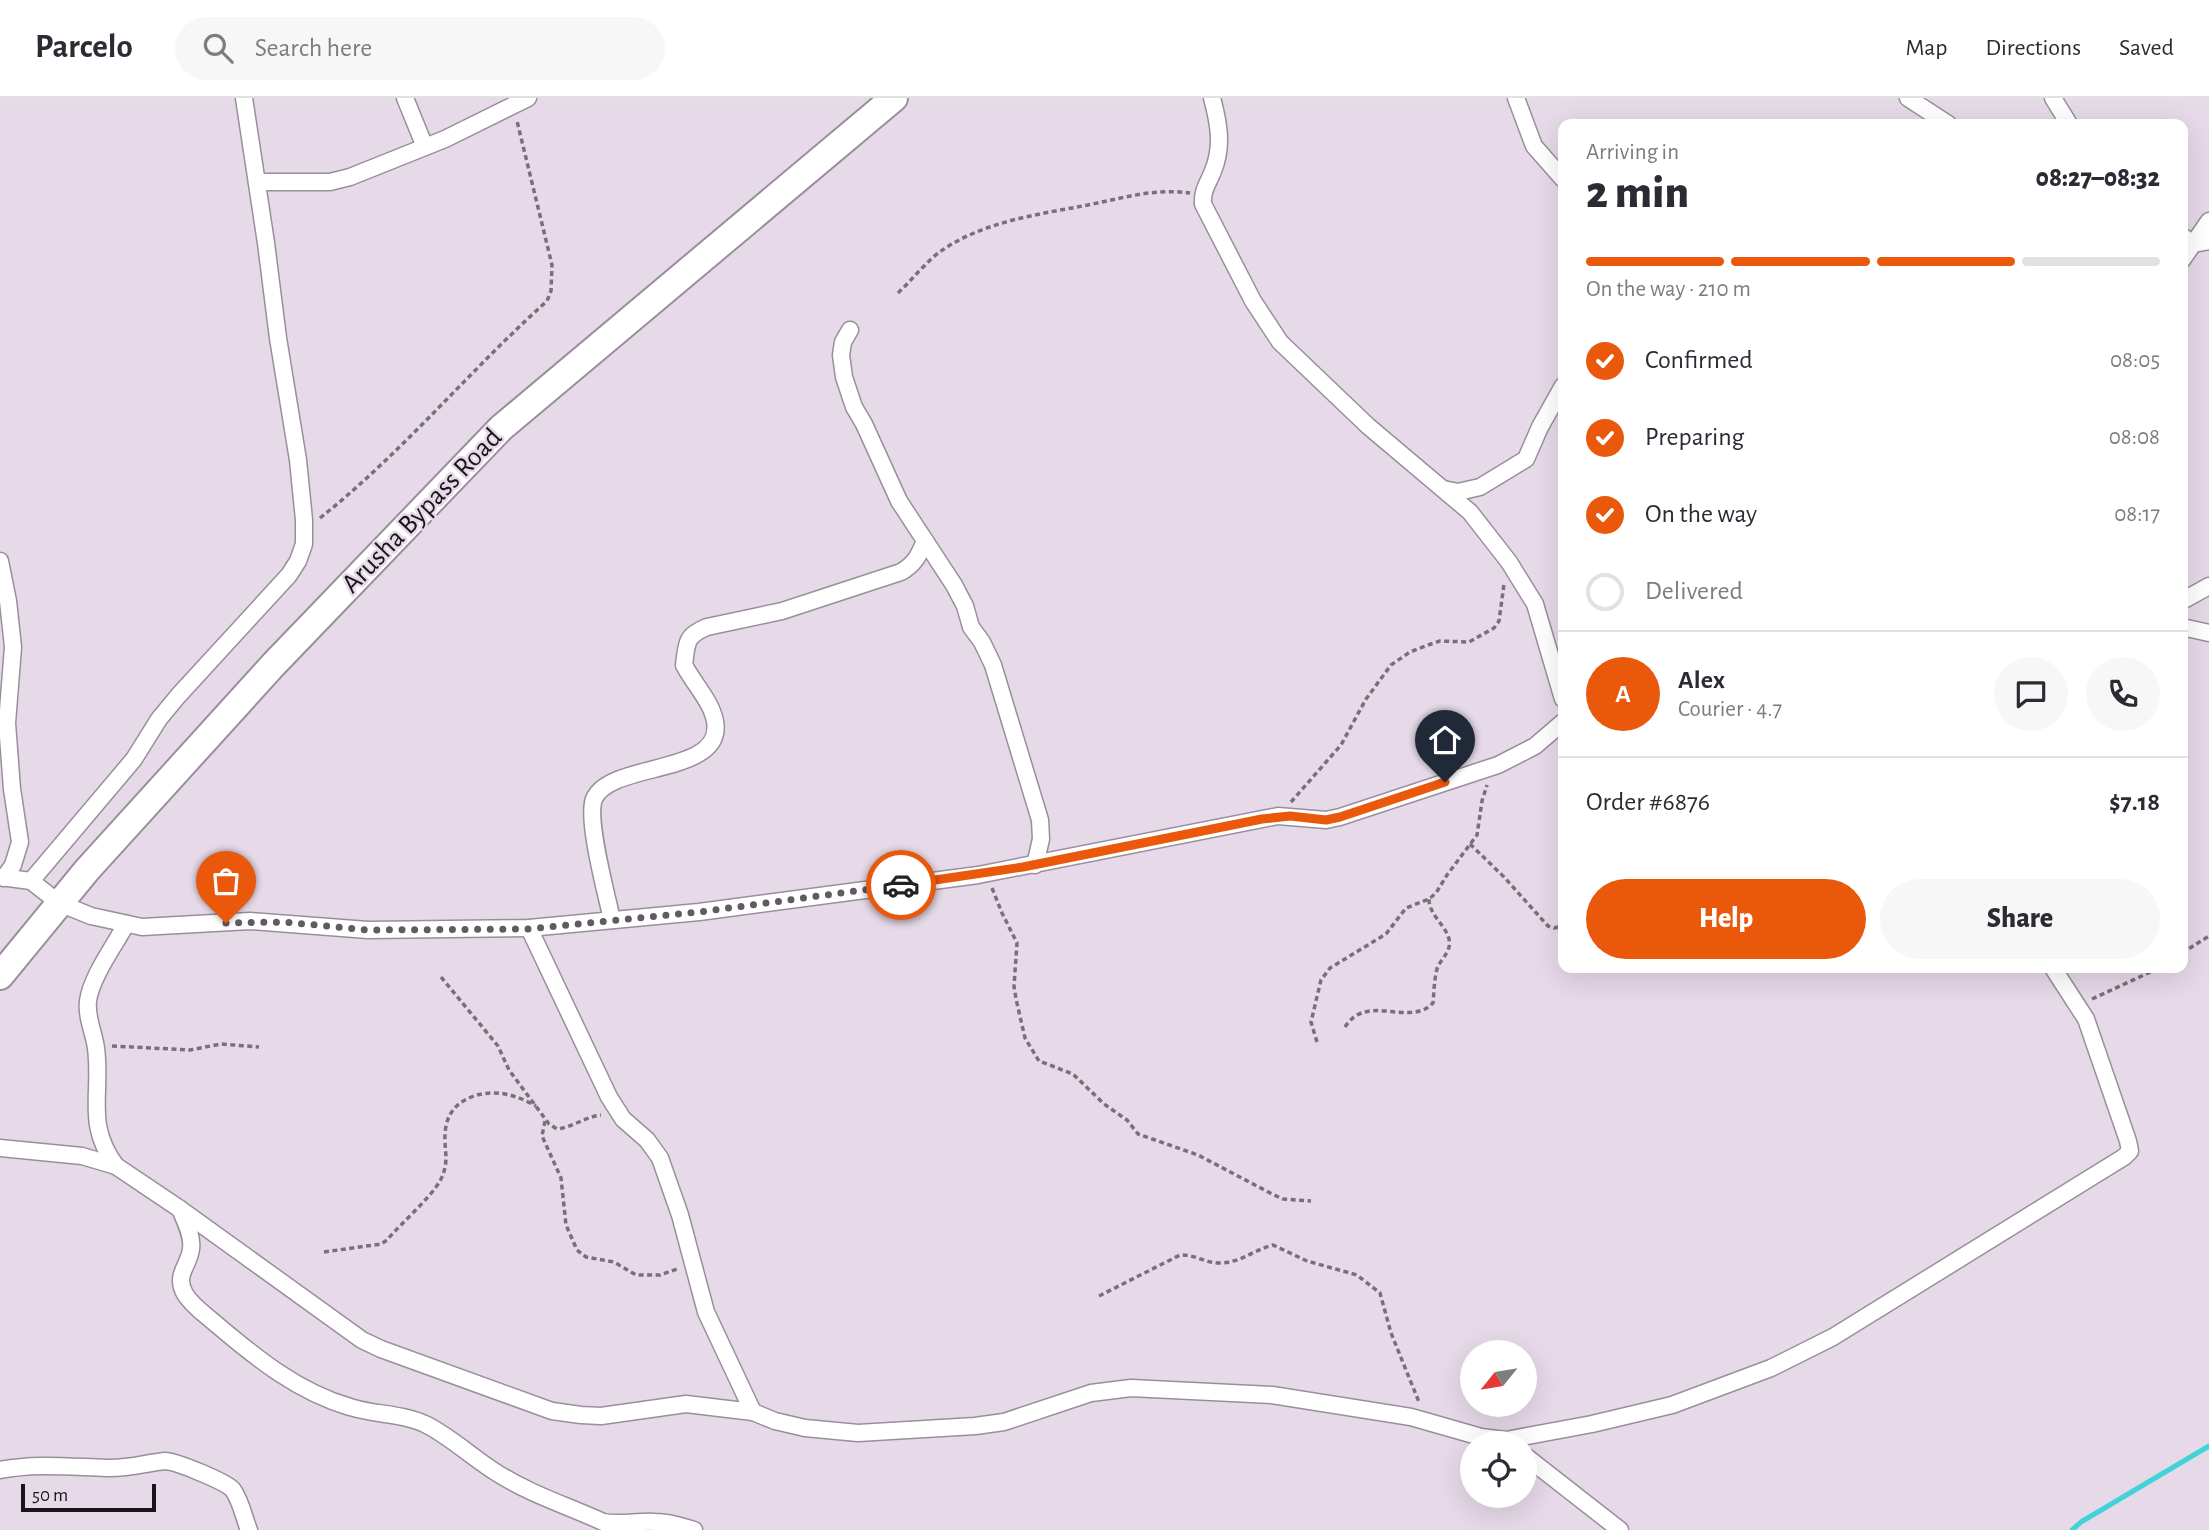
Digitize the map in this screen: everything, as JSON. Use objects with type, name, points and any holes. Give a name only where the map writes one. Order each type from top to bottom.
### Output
[{"type":"main road","name":"Arusha Bypass Road","points":[[0,976],[59,903],[274,664],[501,428],[894,98]]},
{"type":"street","points":[[31,881],[134,760],[159,719],[178,696],[289,575],[304,544],[298,460],[244,98]]},
{"type":"street","points":[[405,98],[425,147]]},
{"type":"street","points":[[1212,98],[1220,130],[1219,147],[1213,171],[1202,195],[1209,217],[1253,301],[1280,342],[1350,409],[1470,512],[1509,562],[1535,604],[1558,682]]},
{"type":"street","points":[[1516,98],[1534,146],[1558,173]]},
{"type":"street","points":[[1908,98],[1940,119]]},
{"type":"street","points":[[2053,98],[2066,119]]},
{"type":"street","points":[[257,182],[330,182],[350,177],[425,147],[521,101]]},
{"type":"street","points":[[2195,241],[2209,221]]},
{"type":"street","points":[[850,330],[843,342],[841,355],[849,394],[899,501],[954,585],[971,627],[993,665],[1040,820],[1041,839],[1035,865]]},
{"type":"street","points":[[1443,489],[1458,492],[1480,487],[1526,459],[1558,395]]},
{"type":"street","points":[[612,920],[595,833],[592,810],[595,798],[604,785],[688,758],[705,749],[714,737],[715,723],[708,702],[684,665],[688,639],[708,627],[782,611],[901,572],[918,558],[925,541]]},
{"type":"street","points":[[0,562],[13,646],[7,723],[12,789],[20,842],[13,865],[2,877]]},
{"type":"street","points":[[2188,598],[2209,586]]},
{"type":"street","points":[[2188,628],[2209,633]]},
{"type":"street","points":[[2,877],[31,881],[59,903],[92,916],[142,928],[250,921],[368,930],[529,929],[699,912],[978,875],[1278,816],[1326,820],[1498,765],[1535,746],[1558,726]]},
{"type":"street","points":[[127,924],[95,980],[88,999],[96,1046],[98,1133],[104,1150],[116,1166],[132,1179],[180,1209],[362,1340],[381,1349],[552,1411],[601,1416],[686,1404],[752,1412],[794,1426],[858,1433],[1004,1422],[1091,1393],[1131,1388],[1272,1395],[1425,1421],[1460,1431]]},
{"type":"street","points":[[529,929],[608,1097],[623,1119],[647,1140],[660,1158],[678,1208],[706,1312],[752,1412]]},
{"type":"street","points":[[1537,1436],[1672,1405],[1771,1368],[1833,1336],[2124,1157],[2130,1151],[2128,1142],[2086,1019],[2056,973]]},
{"type":"street","points":[[0,1147],[82,1156],[116,1166]]},
{"type":"street","points":[[180,1209],[191,1241],[191,1251],[182,1271],[184,1293],[249,1353],[276,1372],[347,1407],[400,1416],[425,1424],[497,1473],[530,1491],[603,1522],[655,1522],[676,1524],[694,1530]]},
{"type":"street","points":[[0,1470],[57,1464],[107,1468],[169,1461],[233,1489],[249,1530]]},
{"type":"street","points":[[1537,1465],[1620,1530]]},
{"type":"path","points":[[304,530],[348,495],[406,442],[474,371],[547,301],[551,292],[552,265],[521,101]]},
{"type":"path","points":[[898,293],[933,257],[945,248],[979,232],[1023,218],[1148,192],[1170,191],[1202,195]]},
{"type":"path","points":[[1278,816],[1341,745],[1366,699],[1391,665],[1410,652],[1431,644],[1440,641],[1469,642],[1494,628],[1499,621],[1509,562]]},
{"type":"path","points":[[1317,1042],[1311,1022],[1318,990],[1326,974],[1331,968],[1386,934],[1406,908],[1429,899],[1436,893],[1479,830],[1482,801],[1498,765]]},
{"type":"path","points":[[1470,844],[1548,926],[1558,927]]},
{"type":"path","points":[[978,875],[992,887],[1002,913],[1016,937],[1016,999],[1025,1038],[1039,1061],[1073,1074],[1104,1104],[1127,1120],[1138,1134],[1198,1155],[1267,1193],[1283,1199],[1311,1201]]},
{"type":"path","points":[[1345,1027],[1353,1016],[1359,1013],[1417,1012],[1424,1011],[1433,1003],[1437,968],[1446,956],[1449,943],[1431,910],[1429,899]]},
{"type":"path","points":[[2188,949],[2209,936]]},
{"type":"path","points":[[2077,1003],[2122,987],[2149,973]]},
{"type":"path","points":[[441,977],[498,1046],[509,1070],[546,1120],[557,1129],[590,1116],[607,1114],[623,1119]]},
{"type":"path","points":[[96,1046],[190,1050],[220,1044],[259,1047]]},
{"type":"path","points":[[324,1252],[374,1245],[387,1240],[440,1182],[447,1163],[444,1140],[446,1126],[449,1116],[458,1104],[472,1096],[497,1093],[516,1097],[536,1106]]},
{"type":"path","points":[[546,1120],[542,1136],[561,1178],[566,1224],[577,1250],[586,1257],[614,1262],[636,1275],[648,1276],[693,1264]]},
{"type":"path","points":[[1099,1296],[1180,1255],[1217,1264],[1234,1262],[1273,1245],[1307,1261],[1357,1275],[1380,1293],[1391,1334],[1425,1421]]},
{"type":"waterway","points":[[2072,1530],[2081,1522],[2209,1446]]},
{"type":"way so far","points":[[226,923],[284,922],[368,930],[417,931],[529,929],[699,912],[901,885]]},
{"type":"route","points":[[901,885],[1023,867],[1262,819],[1290,816],[1326,820],[1445,782]]}]
